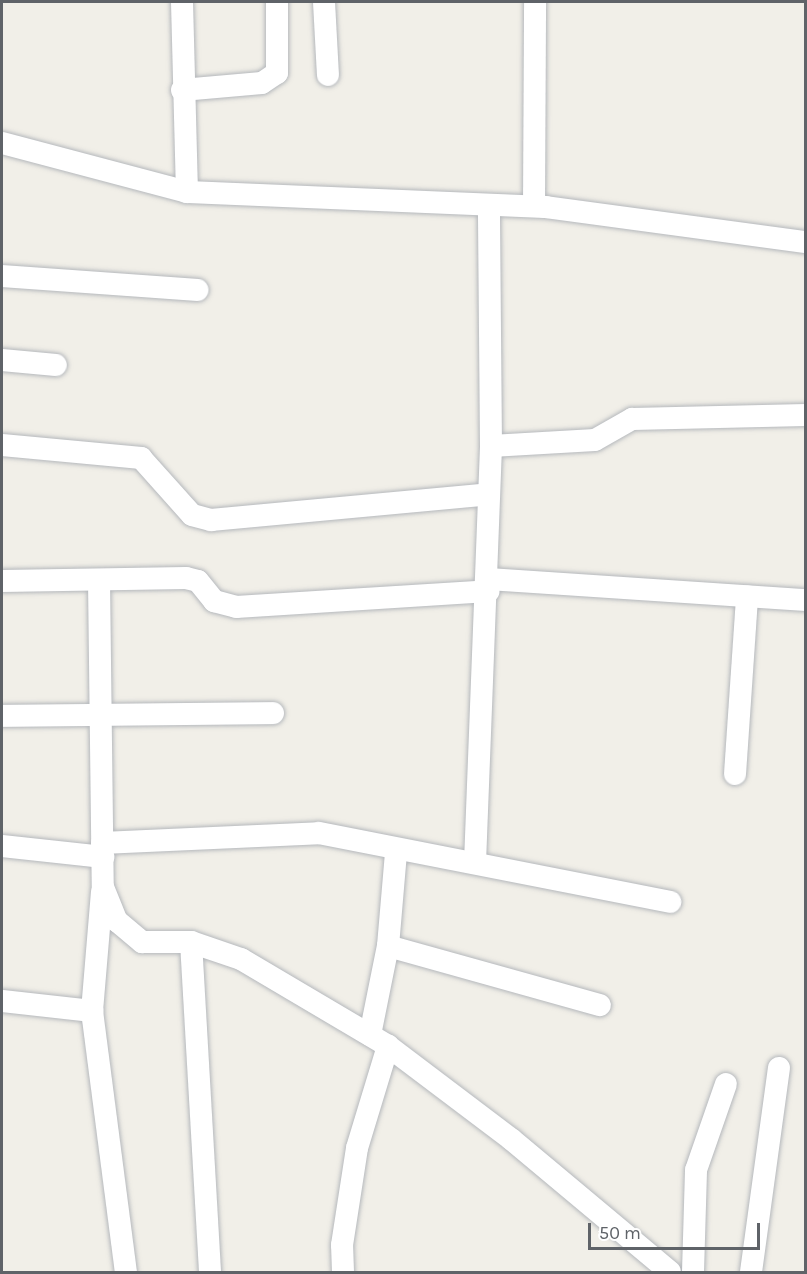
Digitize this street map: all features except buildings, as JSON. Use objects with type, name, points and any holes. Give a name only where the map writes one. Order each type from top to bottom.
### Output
[{"type":"street","points":[[182,2],[182,90],[188,192]]},
{"type":"street","points":[[182,90],[262,83],[277,73],[277,2]]},
{"type":"street","points":[[324,2],[328,75]]},
{"type":"street","points":[[534,206],[535,2]]},
{"type":"street","points":[[2,143],[188,192],[534,206],[806,242]]},
{"type":"street","points":[[475,863],[488,585],[491,446],[489,205]]},
{"type":"street","points":[[2,276],[198,290]]},
{"type":"street","points":[[2,360],[56,365]]},
{"type":"street","points":[[491,446],[595,440],[632,420],[806,415]]},
{"type":"street","points":[[2,445],[141,458],[192,515],[211,520],[489,494]]},
{"type":"street","points":[[99,580],[98,717],[103,888],[92,1011],[126,1272]]},
{"type":"street","points":[[2,581],[198,581],[214,601],[236,607],[488,585],[806,600]]},
{"type":"street","points":[[735,774],[747,596]]},
{"type":"street","points":[[2,716],[98,717],[273,712]]},
{"type":"street","points":[[2,846],[102,850],[319,833],[396,852],[475,863],[670,902]]},
{"type":"street","points":[[343,1272],[342,1245],[357,1148],[379,1041],[396,852]]},
{"type":"street","points":[[103,888],[117,921],[142,942],[191,942],[241,959],[379,1041],[670,1272]]},
{"type":"street","points":[[191,942],[210,1272]]},
{"type":"street","points":[[388,946],[600,1005]]},
{"type":"street","points":[[2,1001],[92,1011]]},
{"type":"street","points":[[751,1272],[779,1068]]},
{"type":"street","points":[[693,1272],[696,1170],[726,1084]]}]
